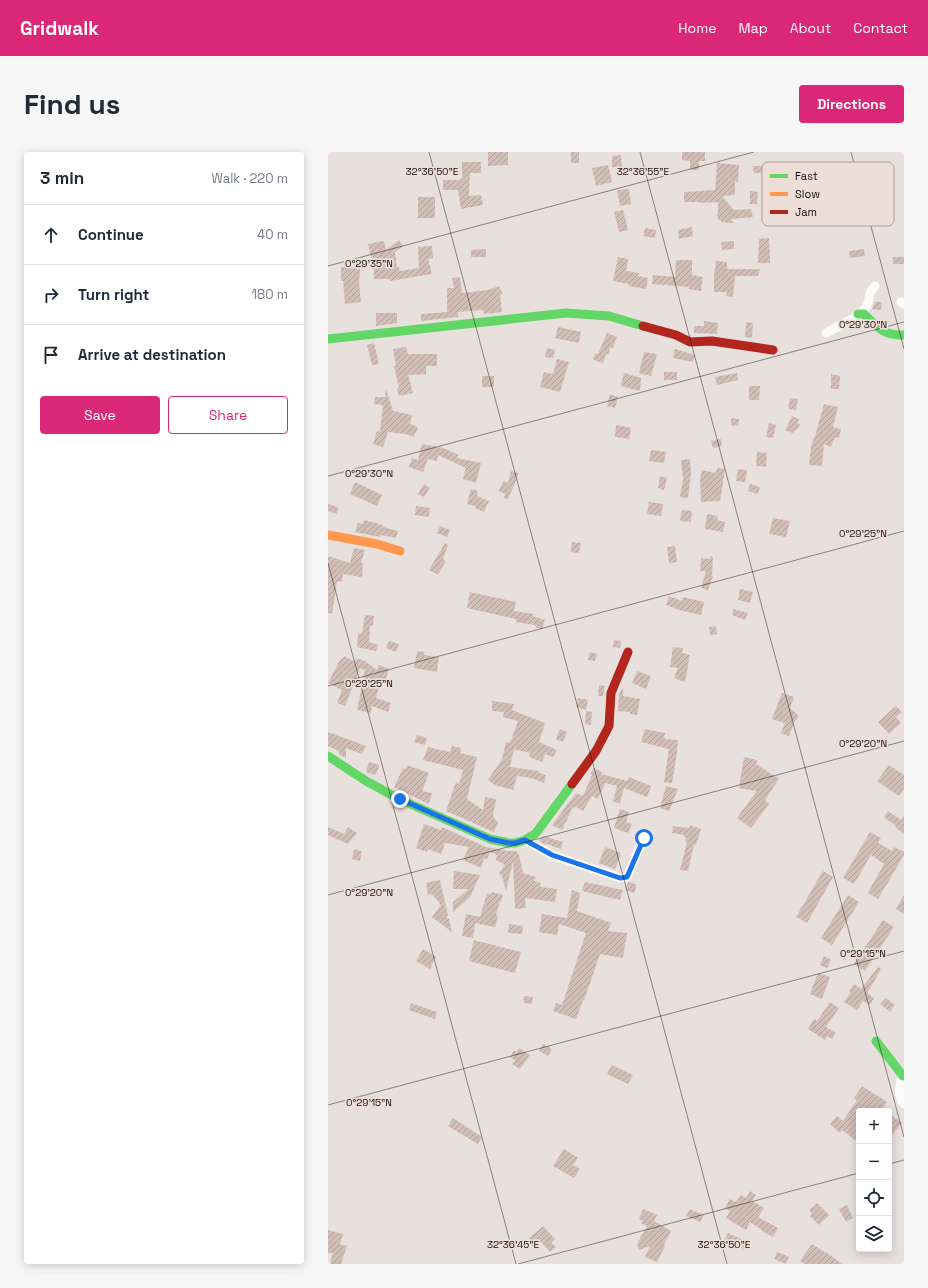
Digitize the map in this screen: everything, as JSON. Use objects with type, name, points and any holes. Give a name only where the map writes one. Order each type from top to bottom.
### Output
[{"type":"street","points":[[826,333],[858,314],[866,307],[869,292],[875,286]]},
{"type":"street","points":[[328,340],[566,313],[609,316],[669,333],[690,342],[712,342],[773,350]]},
{"type":"street","points":[[858,314],[864,314],[882,332],[904,335]]},
{"type":"street","points":[[328,534],[377,544],[400,551]]},
{"type":"street","points":[[328,756],[366,781],[400,799],[490,839],[509,843],[525,840],[536,834],[596,751],[609,726],[611,693],[628,652]]},
{"type":"street","points":[[525,840],[552,855],[620,878],[627,877],[644,838]]},
{"type":"street","points":[[876,1041],[903,1075],[899,1090],[901,1101],[904,1104]]},
{"type":"building","points":[[488,152],[508,152],[508,165],[488,166]]},
{"type":"building","points":[[571,152],[579,152],[579,163],[571,163]]},
{"type":"building","points":[[682,152],[705,152],[705,161],[699,161],[699,170],[690,170],[690,161],[682,160]]},
{"type":"building","points":[[621,155],[622,167],[612,167],[612,156]]},
{"type":"building","points":[[462,162],[481,162],[481,173],[470,173],[469,196],[481,195],[483,205],[461,209],[458,190],[443,190],[443,180],[460,180],[460,178],[462,178]]},
{"type":"building","points":[[717,163],[739,165],[738,182],[735,181],[735,195],[722,196],[734,210],[751,209],[753,217],[731,219],[733,223],[721,222],[721,220],[718,220],[717,214],[718,202],[684,202],[684,192],[715,190]]},
{"type":"building","points":[[608,165],[612,182],[596,186],[592,168]]},
{"type":"building","points":[[753,166],[762,166],[762,173],[754,173]]},
{"type":"building","points":[[629,189],[631,204],[620,206],[617,190]]},
{"type":"building","points":[[750,191],[758,192],[757,204],[750,204]]},
{"type":"building","points":[[418,197],[435,197],[435,218],[418,218]]},
{"type":"building","points":[[623,210],[628,230],[619,232],[614,212]]},
{"type":"building","points":[[692,227],[693,236],[679,239],[678,230]]},
{"type":"building","points":[[645,228],[656,230],[655,238],[643,236]]},
{"type":"building","points":[[769,238],[770,263],[758,263],[759,239]]},
{"type":"building","points":[[399,240],[403,246],[395,252],[397,268],[399,267],[400,271],[419,268],[418,247],[432,246],[433,258],[428,259],[432,274],[390,281],[390,279],[374,279],[373,257],[371,257],[368,244],[384,241],[386,250]]},
{"type":"building","points":[[734,241],[734,249],[722,250],[721,242]]},
{"type":"building","points":[[486,249],[486,257],[471,257],[471,250]]},
{"type":"building","points":[[864,249],[865,256],[850,258],[849,251]]},
{"type":"building","points":[[618,257],[628,259],[626,271],[639,273],[638,276],[648,278],[646,289],[613,281]]},
{"type":"building","points":[[893,257],[904,257],[904,264],[893,264]]},
{"type":"building","points":[[676,260],[692,260],[692,275],[703,277],[701,291],[689,289],[689,287],[652,284],[653,275],[675,277]]},
{"type":"building","points":[[716,261],[727,262],[727,269],[760,269],[758,276],[735,276],[733,297],[726,296],[727,292],[714,292]]},
{"type":"building","points":[[341,267],[360,268],[359,283],[361,302],[345,304],[343,281],[341,281]]},
{"type":"building","points":[[460,277],[462,293],[488,290],[499,286],[503,294],[500,295],[502,312],[484,314],[483,310],[458,312],[458,317],[421,321],[421,314],[447,312],[447,288],[454,288],[452,278]]},
{"type":"building","points":[[875,302],[882,302],[881,310],[872,309]]},
{"type":"building","points":[[376,313],[397,313],[397,323],[376,326]]},
{"type":"building","points":[[704,321],[718,323],[717,334],[694,333],[694,326],[704,326]]},
{"type":"building","points":[[746,322],[753,323],[752,338],[745,337]]},
{"type":"building","points":[[558,327],[581,332],[579,343],[555,338]]},
{"type":"building","points":[[607,333],[617,337],[613,348],[610,347],[609,354],[606,354],[603,363],[593,360],[595,353],[598,354]]},
{"type":"building","points":[[374,343],[379,364],[372,365],[367,345]]},
{"type":"building","points":[[406,347],[408,354],[437,354],[437,366],[426,366],[426,374],[408,375],[413,393],[399,396],[393,349]]},
{"type":"building","points":[[547,348],[555,350],[553,358],[545,357]]},
{"type":"building","points":[[675,349],[695,355],[693,362],[673,358]]},
{"type":"building","points":[[644,352],[657,354],[651,376],[639,373]]},
{"type":"building","points":[[557,359],[569,362],[560,392],[540,387],[544,372],[553,374]]},
{"type":"building","points":[[664,372],[677,372],[677,380],[664,380]]},
{"type":"building","points":[[624,373],[641,378],[640,391],[621,386]]},
{"type":"building","points":[[737,373],[738,380],[717,385],[715,377]]},
{"type":"building","points":[[831,374],[840,376],[839,389],[831,389]]},
{"type":"building","points":[[482,376],[494,376],[494,387],[482,387]]},
{"type":"building","points":[[749,386],[760,386],[759,400],[749,400]]},
{"type":"building","points":[[386,389],[393,411],[412,415],[410,424],[418,427],[414,437],[405,434],[388,432],[383,447],[373,444],[377,431],[380,432],[383,405],[374,404],[375,397],[385,397]]},
{"type":"building","points":[[610,394],[618,397],[615,408],[607,406]]},
{"type":"building","points":[[790,398],[798,399],[796,410],[788,409]]},
{"type":"building","points":[[824,404],[838,407],[833,427],[841,429],[839,438],[835,437],[831,447],[824,444],[822,466],[809,465],[811,446]]},
{"type":"building","points":[[792,416],[799,419],[797,423],[800,424],[797,430],[793,433],[785,430]]},
{"type":"building","points":[[731,418],[739,419],[738,426],[731,425]]},
{"type":"building","points":[[769,423],[776,425],[773,438],[766,437]]},
{"type":"building","points":[[616,425],[631,428],[629,439],[615,437]]},
{"type":"building","points":[[721,439],[722,446],[713,448],[711,441]]},
{"type":"building","points":[[422,444],[443,448],[459,455],[457,458],[481,463],[476,483],[463,479],[466,468],[438,455],[437,461],[428,459],[423,472],[409,467],[412,458],[418,460]]},
{"type":"building","points":[[651,450],[666,452],[664,463],[649,461]]},
{"type":"building","points":[[757,452],[767,453],[766,467],[756,466]]},
{"type":"building","points":[[690,459],[691,474],[688,498],[680,497],[683,479],[681,460]]},
{"type":"building","points":[[717,468],[725,469],[720,501],[701,502],[700,479],[702,470],[716,473]]},
{"type":"building","points":[[738,469],[747,470],[745,482],[736,481]]},
{"type":"building","points":[[511,471],[519,473],[508,499],[504,498],[505,494],[499,491],[503,481],[508,483]]},
{"type":"building","points":[[660,476],[667,478],[664,490],[658,488]]},
{"type":"building","points":[[355,482],[382,495],[377,506],[350,494]]},
{"type":"building","points":[[424,484],[430,488],[424,497],[418,494]]},
{"type":"building","points":[[750,484],[760,487],[758,494],[748,491]]},
{"type":"building","points":[[471,489],[478,491],[477,496],[489,501],[484,512],[475,508],[476,506],[467,504]]},
{"type":"building","points":[[649,502],[663,504],[661,516],[647,514]]},
{"type":"building","points":[[328,504],[338,507],[337,514],[328,511]]},
{"type":"building","points":[[416,506],[430,508],[429,517],[415,515]]},
{"type":"building","points":[[682,510],[692,511],[691,522],[680,521]]},
{"type":"building","points":[[707,514],[718,516],[717,520],[725,522],[723,532],[705,529]]},
{"type":"building","points":[[773,518],[790,521],[786,537],[769,534]]},
{"type":"building","points":[[364,520],[398,531],[396,538],[381,535],[380,537],[355,532],[358,523],[363,524]]},
{"type":"building","points":[[440,526],[450,530],[447,537],[437,533]]},
{"type":"building","points":[[572,542],[581,543],[579,553],[571,552]]},
{"type":"building","points":[[445,543],[448,545],[443,559],[446,561],[438,575],[429,570]]},
{"type":"building","points":[[675,546],[677,562],[669,563],[667,547]]},
{"type":"building","points":[[354,548],[365,550],[361,563],[363,563],[362,577],[343,574],[342,582],[337,581],[332,614],[328,613],[328,556],[350,563]]},
{"type":"building","points":[[711,556],[713,557],[713,576],[708,590],[701,588],[706,571],[700,571],[701,558],[710,559]]},
{"type":"building","points":[[740,589],[753,592],[750,603],[738,600]]},
{"type":"building","points":[[470,592],[516,602],[514,611],[533,614],[533,616],[545,620],[542,629],[535,627],[535,625],[516,622],[516,619],[467,608]]},
{"type":"building","points":[[669,596],[682,601],[683,597],[704,602],[701,615],[679,610],[666,605]]},
{"type":"building","points":[[734,609],[748,613],[745,620],[732,615]]},
{"type":"building","points":[[365,615],[374,616],[373,626],[370,625],[369,642],[378,645],[376,651],[357,647],[358,633],[362,634]]},
{"type":"building","points":[[716,626],[717,634],[710,635],[709,627]]},
{"type":"building","points":[[614,640],[621,641],[620,648],[613,647]]},
{"type":"building","points":[[389,641],[399,644],[396,652],[386,648]]},
{"type":"building","points":[[673,647],[683,648],[682,653],[690,655],[685,682],[674,678],[678,668],[670,667]]},
{"type":"building","points":[[417,651],[424,652],[424,655],[439,657],[437,672],[414,668]]},
{"type":"building","points":[[590,652],[597,654],[595,661],[588,660]]},
{"type":"building","points":[[344,656],[355,662],[356,658],[365,661],[377,670],[379,665],[389,669],[385,681],[381,679],[376,698],[391,703],[388,712],[372,706],[371,713],[357,710],[365,670],[360,668],[345,706],[337,703],[342,690],[328,683],[341,658],[343,659]]},
{"type":"building","points":[[637,671],[651,676],[646,689],[632,683]]},
{"type":"building","points":[[599,685],[605,686],[603,696],[598,696]]},
{"type":"building","points":[[622,688],[623,696],[640,699],[637,715],[630,714],[630,712],[618,711],[619,695]]},
{"type":"building","points":[[782,693],[794,697],[790,708],[799,716],[794,723],[789,736],[781,733],[785,723],[772,719]]},
{"type":"building","points":[[578,698],[588,700],[586,710],[576,707]]},
{"type":"building","points":[[492,701],[514,704],[512,710],[545,723],[539,742],[557,750],[553,757],[545,754],[542,762],[529,757],[530,753],[514,749],[510,767],[539,771],[539,773],[546,775],[544,783],[531,778],[517,776],[513,790],[495,785],[488,780],[502,759],[506,742],[510,743],[518,721],[503,717],[504,712],[492,711]]},
{"type":"building","points":[[896,706],[902,712],[896,717],[901,723],[889,734],[878,722]]},
{"type":"building","points":[[586,711],[592,712],[591,725],[585,724]]},
{"type":"building","points":[[560,729],[567,732],[563,742],[556,739]]},
{"type":"building","points":[[645,729],[665,733],[664,739],[678,740],[672,783],[664,782],[669,749],[641,742]]},
{"type":"building","points":[[328,732],[366,746],[362,754],[346,748],[346,758],[339,754],[339,751],[328,746]]},
{"type":"building","points":[[417,735],[427,738],[425,745],[414,742]]},
{"type":"building","points":[[452,746],[461,748],[460,753],[477,757],[467,799],[483,810],[485,797],[496,799],[493,816],[498,823],[494,832],[446,811],[456,782],[459,784],[463,770],[423,760],[428,747],[450,752]]},
{"type":"building","points":[[744,757],[757,760],[756,764],[779,779],[765,800],[769,804],[751,828],[737,818],[757,791],[739,788]]},
{"type":"building","points":[[369,762],[379,765],[376,775],[366,772]]},
{"type":"building","points":[[407,765],[429,773],[422,791],[432,793],[429,804],[394,787],[403,768],[406,769]]},
{"type":"building","points":[[889,765],[904,775],[904,789],[899,796],[877,781]]},
{"type":"building","points":[[594,768],[602,772],[601,774],[627,781],[629,777],[651,786],[647,797],[624,788],[620,803],[613,802],[617,786],[605,783],[598,799],[592,796],[583,811],[573,807],[562,830],[552,825],[576,793],[583,796],[592,775],[590,774]]},
{"type":"building","points":[[666,786],[678,789],[669,811],[660,808]]},
{"type":"building","points":[[620,809],[629,812],[626,822],[632,824],[628,833],[614,828]]},
{"type":"building","points":[[888,811],[901,820],[904,816],[904,834],[884,817]]},
{"type":"building","points":[[424,824],[441,830],[442,827],[486,847],[516,851],[519,855],[523,873],[536,877],[534,881],[541,883],[540,887],[557,889],[555,902],[525,898],[526,908],[515,909],[513,861],[506,891],[502,876],[499,873],[505,865],[496,860],[497,855],[490,852],[487,859],[484,858],[481,868],[463,860],[469,847],[445,843],[441,854],[428,849],[427,852],[416,848]]},
{"type":"building","points":[[690,825],[701,829],[696,845],[694,844],[688,871],[680,870],[687,842],[685,841],[686,837],[684,837],[684,835],[672,833],[673,826],[689,828]]},
{"type":"building","points":[[328,827],[344,834],[348,827],[357,833],[348,844],[328,835]]},
{"type":"building","points":[[870,832],[881,838],[878,843],[892,851],[894,847],[904,852],[904,855],[878,899],[868,893],[884,864],[871,855],[854,884],[843,878]]},
{"type":"building","points":[[544,836],[563,842],[561,849],[547,844],[546,845],[539,841]]},
{"type":"building","points":[[605,847],[621,853],[615,869],[599,863]]},
{"type":"building","points":[[354,849],[362,851],[360,861],[352,859]]},
{"type":"building","points":[[454,871],[480,875],[470,897],[453,912],[453,902],[469,889],[453,889]]},
{"type":"building","points":[[823,871],[833,877],[807,923],[796,917]]},
{"type":"building","points":[[440,880],[448,915],[446,917],[449,919],[452,932],[432,917],[441,905],[432,894],[428,895],[426,883]]},
{"type":"building","points":[[585,882],[623,890],[620,900],[582,891]]},
{"type":"building","points":[[630,882],[637,885],[634,893],[625,890]]},
{"type":"building","points":[[572,890],[580,893],[577,911],[611,923],[608,931],[627,933],[623,958],[600,954],[576,1019],[553,1011],[556,1003],[562,1005],[586,933],[559,924],[557,935],[539,932],[542,914],[567,918]]},
{"type":"building","points":[[492,892],[503,895],[496,915],[498,916],[495,927],[475,923],[473,938],[462,936],[466,914],[480,917],[487,893],[491,895]]},
{"type":"building","points":[[848,895],[859,902],[832,945],[821,938]]},
{"type":"building","points":[[904,895],[904,914],[896,909]]},
{"type":"building","points":[[883,920],[894,927],[865,971],[854,964]]},
{"type":"building","points":[[509,924],[523,926],[522,934],[508,933]]},
{"type":"building","points":[[474,940],[521,952],[515,973],[469,961]]},
{"type":"building","points":[[423,949],[436,957],[430,969],[416,961]]},
{"type":"building","points":[[824,956],[831,960],[827,968],[820,965]]},
{"type":"building","points":[[878,967],[881,969],[867,993],[874,998],[870,1005],[863,1001],[857,1010],[844,1002],[851,992],[849,991],[854,984],[861,989]]},
{"type":"building","points":[[818,973],[830,977],[822,999],[810,994]]},
{"type":"building","points":[[524,996],[533,997],[532,1004],[524,1003]]},
{"type":"building","points":[[886,998],[895,1005],[890,1012],[880,1004]]},
{"type":"building","points":[[830,1002],[839,1008],[826,1027],[836,1033],[832,1039],[827,1036],[825,1040],[808,1029],[814,1019],[817,1021]]},
{"type":"building","points":[[411,1003],[437,1012],[435,1019],[409,1010]]},
{"type":"building","points":[[543,1044],[552,1049],[548,1056],[539,1051]]},
{"type":"building","points":[[519,1048],[530,1055],[520,1069],[512,1064],[515,1060],[510,1057],[514,1051],[516,1052]]},
{"type":"building","points":[[612,1065],[633,1075],[628,1084],[607,1074]]},
{"type":"building","points":[[862,1086],[887,1102],[883,1108],[856,1108],[856,1141],[842,1130],[840,1133],[830,1124],[837,1116],[843,1121],[857,1100],[854,1098]]},
{"type":"building","points":[[892,1116],[902,1123],[892,1135]]},
{"type":"building","points":[[453,1118],[482,1137],[478,1144],[448,1126]]},
{"type":"building","points":[[564,1149],[578,1158],[573,1165],[580,1169],[574,1178],[553,1166]]},
{"type":"building","points":[[750,1191],[756,1195],[752,1201],[764,1208],[758,1217],[778,1228],[773,1237],[750,1222],[746,1230],[726,1218],[730,1211],[725,1208],[730,1199],[736,1202],[741,1195],[746,1198]]},
{"type":"building","points":[[817,1203],[829,1215],[819,1225],[810,1216],[812,1213],[809,1210]]},
{"type":"building","points":[[847,1205],[853,1218],[846,1222],[839,1209]]},
{"type":"building","points":[[643,1209],[657,1215],[654,1221],[671,1231],[657,1262],[645,1257],[650,1246],[639,1250],[637,1244],[647,1226],[641,1223],[643,1221],[639,1219]]},
{"type":"building","points":[[690,1209],[704,1215],[700,1222],[686,1216]]},
{"type":"building","points":[[543,1226],[555,1239],[551,1243],[556,1247],[550,1252],[541,1242],[534,1248],[527,1240]]},
{"type":"building","points":[[328,1230],[343,1234],[340,1244],[347,1246],[341,1264],[330,1264],[333,1253],[328,1253]]},
{"type":"building","points":[[728,1233],[750,1243],[747,1250],[724,1240]]},
{"type":"building","points":[[812,1244],[842,1264],[805,1264],[800,1261]]},
{"type":"building","points":[[777,1252],[789,1257],[786,1264],[774,1259]]},
{"type":"traffic: fast","points":[[328,339],[566,313],[609,316],[643,326]]},
{"type":"traffic: fast","points":[[858,314],[864,314],[881,330],[891,334],[904,335]]},
{"type":"traffic: fast","points":[[328,756],[366,781],[399,799],[490,839],[509,843],[525,840],[536,833],[572,784]]},
{"type":"traffic: fast","points":[[876,1041],[903,1076]]},
{"type":"traffic: slow","points":[[328,535],[377,544],[400,551]]},
{"type":"traffic: jam","points":[[643,326],[676,335],[690,342],[712,341],[773,350]]},
{"type":"traffic: jam","points":[[572,784],[596,751],[609,726],[611,693],[628,652]]},
{"type":"route","points":[[400,799],[490,839],[509,843],[525,840],[533,846],[552,855],[620,878],[627,877],[644,838]]}]
